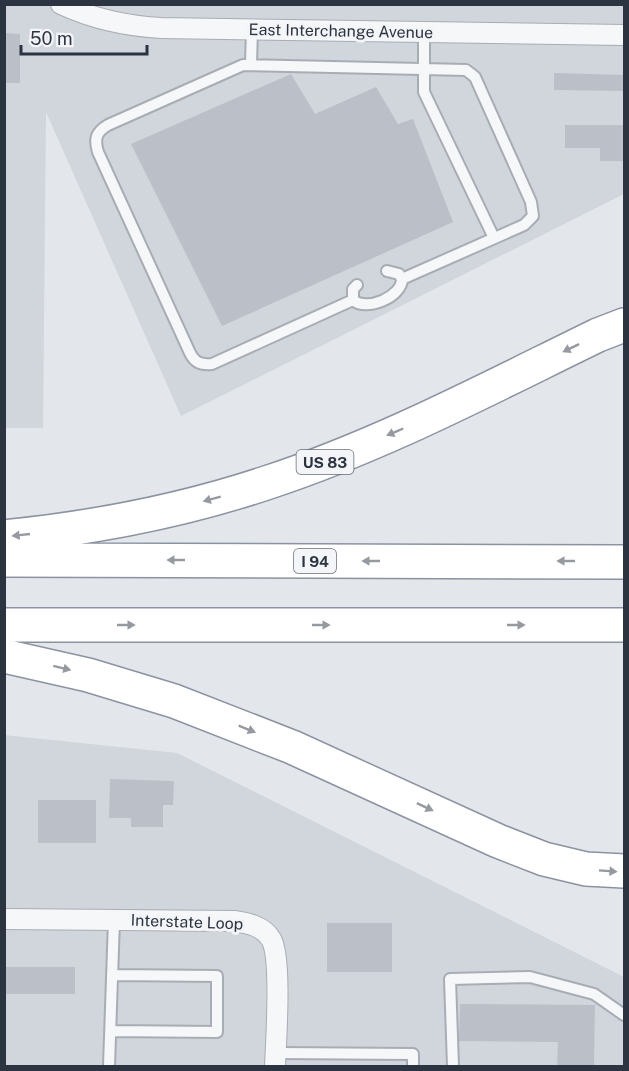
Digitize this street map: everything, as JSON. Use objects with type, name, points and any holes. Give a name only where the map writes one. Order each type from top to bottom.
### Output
[{"type":"highway","name":"US 83","points":[[4,537],[75,528],[143,515],[209,500],[266,483],[351,452],[598,335],[624,325]]},
{"type":"highway","name":"I 94","points":[[4,560],[624,562]]},
{"type":"highway","points":[[4,625],[624,625]]},
{"type":"highway","points":[[4,656],[88,675],[196,710],[292,747],[498,841],[544,859],[586,869],[624,872]]},
{"type":"street","name":"East Interchange Avenue","points":[[61,4],[91,17],[129,25],[161,28],[624,34]]},
{"type":"street","name":"Interstate Loop","points":[[4,919],[234,921],[256,926],[264,931],[275,948],[277,958],[276,1060]]},
{"type":"lane","points":[[251,64],[252,29]]},
{"type":"lane","points":[[424,32],[424,92],[494,238]]},
{"type":"lane","points":[[353,300],[212,363],[199,363],[193,359],[98,152],[96,143],[100,129],[235,66],[251,64],[466,70],[475,77],[531,202],[533,216],[529,221],[494,238],[402,279]]},
{"type":"lane","points":[[387,271],[394,272],[402,279]]},
{"type":"lane","points":[[357,285],[353,289],[353,300],[358,305],[369,305],[396,293],[400,289],[402,279]]},
{"type":"lane","points":[[110,1066],[114,920]]},
{"type":"lane","points":[[111,1030],[217,1032],[217,976],[112,975]]},
{"type":"lane","points":[[453,1066],[450,979],[530,977],[594,994],[624,1015]]},
{"type":"lane","points":[[276,1060],[413,1054],[413,1066]]},
{"type":"shaded area","points":[[4,5],[624,5],[624,194],[181,416],[46,112],[43,428],[5,428]]},
{"type":"shaded area","points":[[4,735],[177,753],[624,977],[624,1066],[5,1066]]},
{"type":"building","points":[[4,33],[20,34],[20,83],[4,83]]},
{"type":"building","points":[[554,73],[624,75],[624,91],[554,90]]},
{"type":"building","points":[[291,74],[315,114],[376,87],[398,124],[413,119],[453,222],[222,326],[131,144]]},
{"type":"building","points":[[565,125],[624,125],[624,161],[600,161],[600,148],[565,148]]},
{"type":"building","points":[[110,779],[174,781],[173,805],[163,805],[163,827],[131,827],[131,818],[109,818]]},
{"type":"building","points":[[38,800],[96,800],[96,843],[38,843]]},
{"type":"building","points":[[327,923],[392,923],[392,972],[327,972]]},
{"type":"building","points":[[4,967],[75,967],[75,994],[4,994]]},
{"type":"building","points":[[460,1004],[595,1005],[594,1066],[557,1066],[558,1042],[459,1041]]}]
